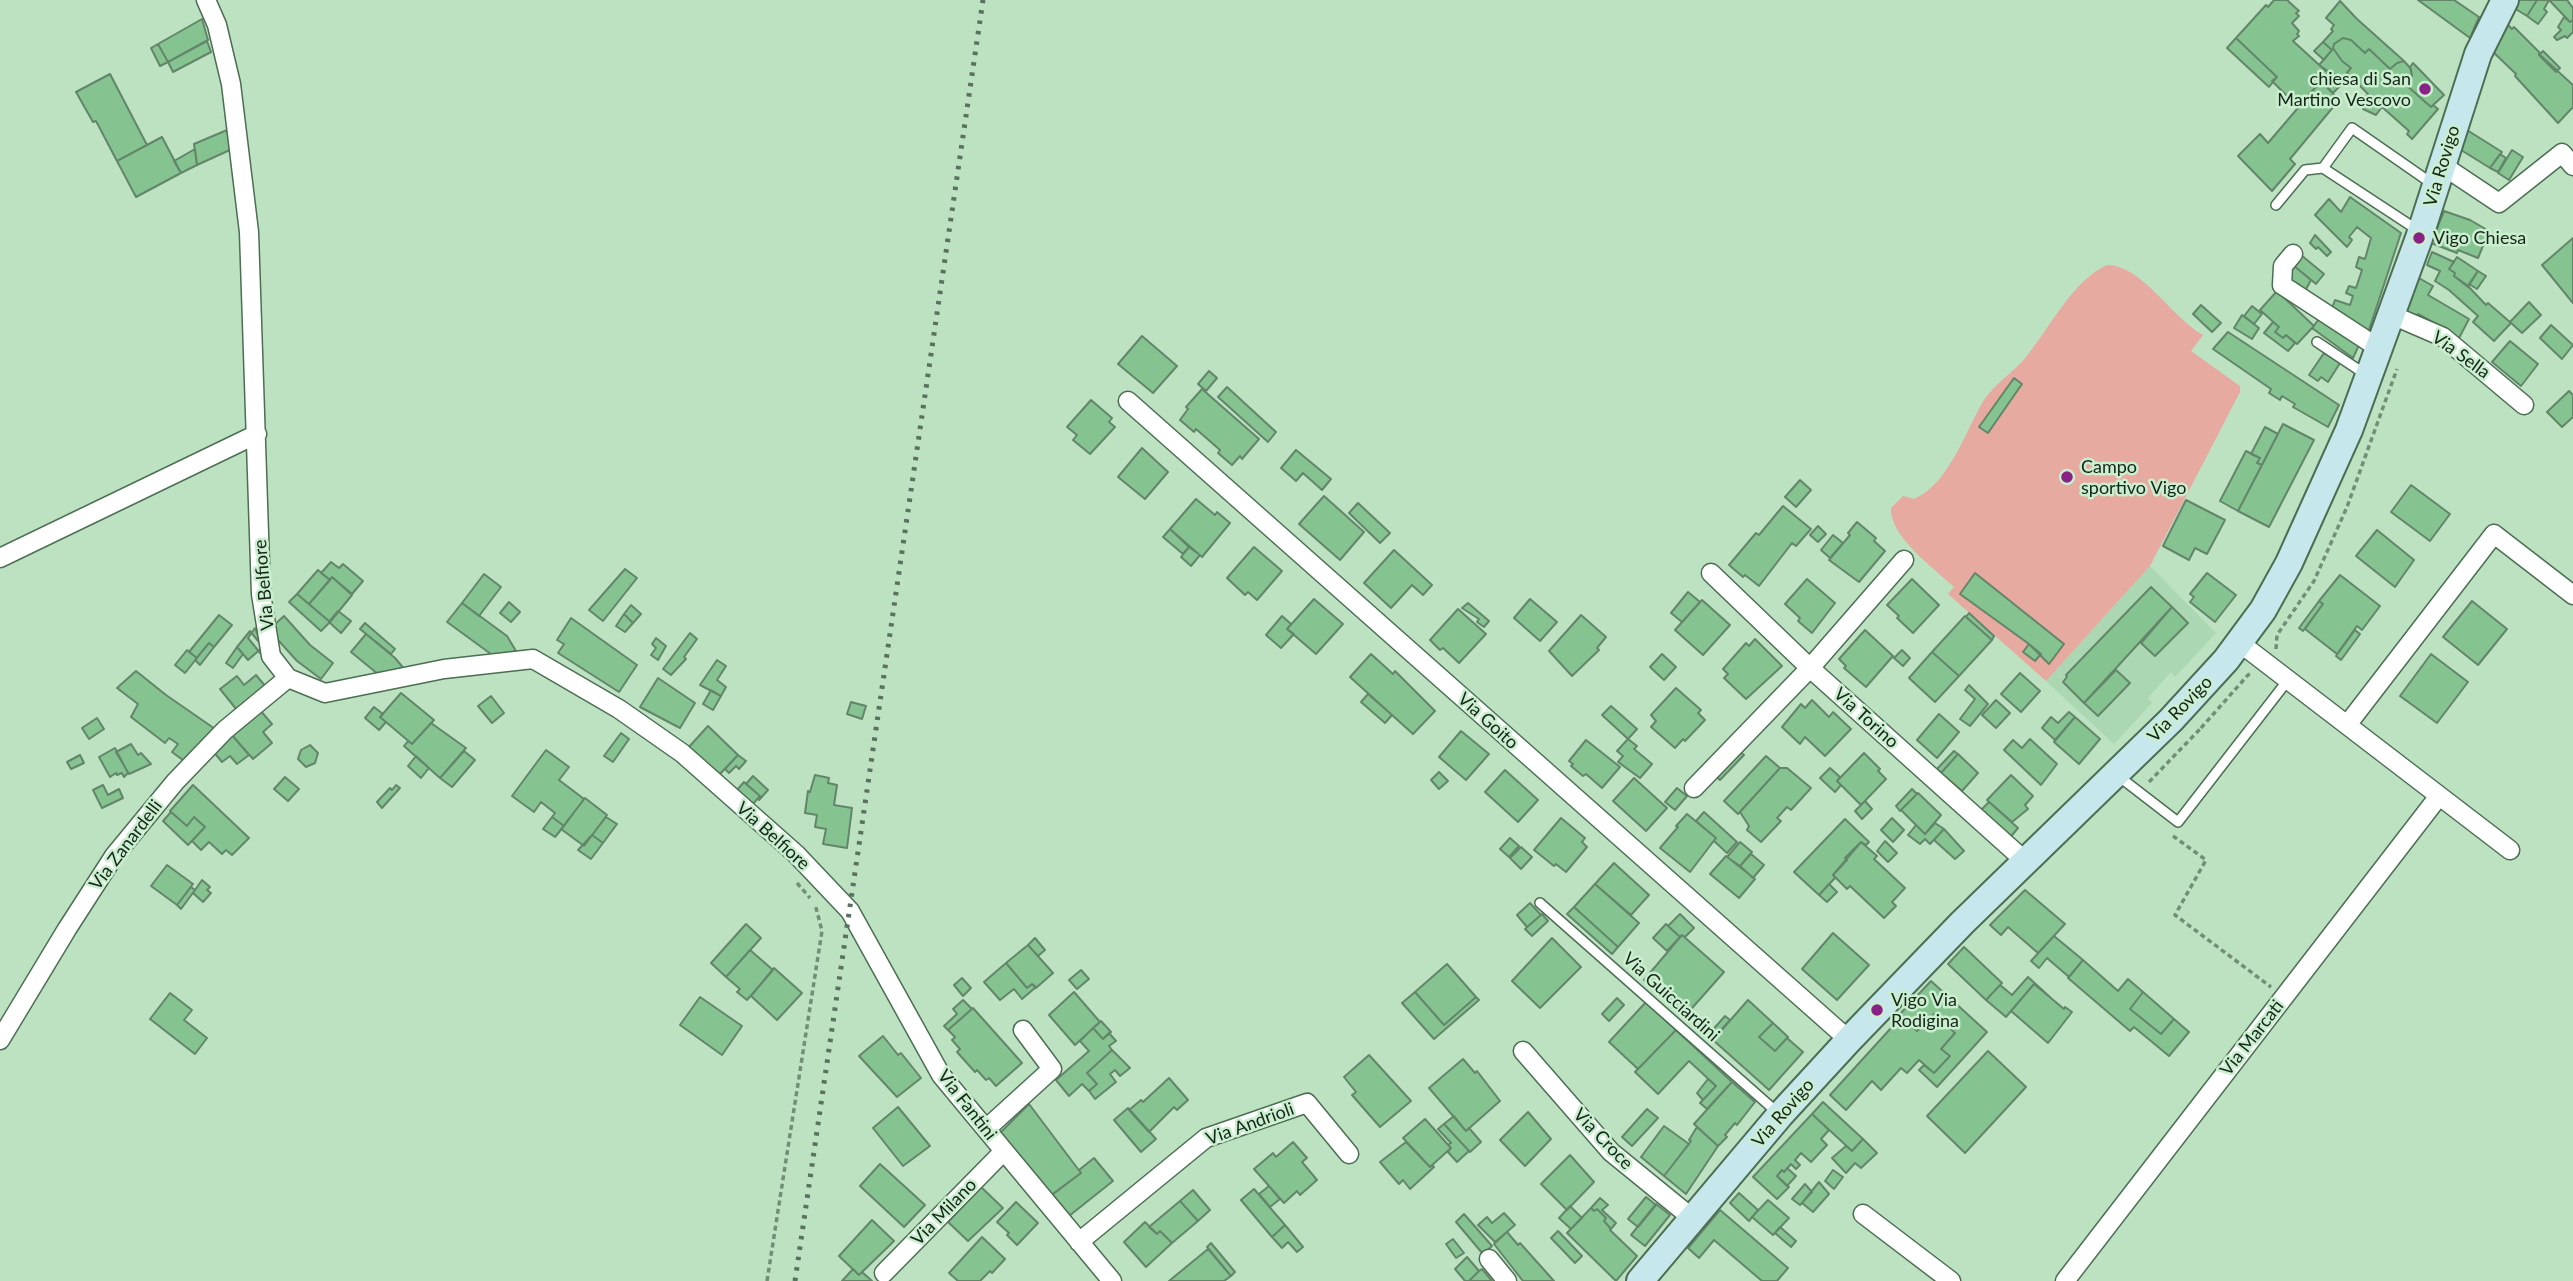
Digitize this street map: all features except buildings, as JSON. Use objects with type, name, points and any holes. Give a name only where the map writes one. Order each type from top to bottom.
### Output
[{"type":"main road","name":"Via Rovigo","points":[[1640,1281],[1780,1115],[1849,1040],[2025,861],[2191,699],[2240,643],[2263,610],[2289,563],[2334,465],[2369,377],[2421,232],[2478,54],[2505,0]]},
{"type":"street","name":"Via Belfiore","points":[[206,0],[217,25],[231,84],[249,232],[261,594],[271,656],[288,678],[325,693],[444,669],[533,659],[619,709],[682,753],[796,854],[850,911]]},
{"type":"street","points":[[2439,175],[2498,203],[2561,153],[2573,166]]},
{"type":"street","points":[[2293,254],[2283,266],[2282,285],[2380,349]]},
{"type":"street","name":"Via Sella","points":[[2392,315],[2443,338],[2524,405]]},
{"type":"street","name":"Via Goito","points":[[1128,401],[1849,1040]]},
{"type":"street","points":[[0,558],[257,434]]},
{"type":"street","points":[[2347,725],[2494,534],[2573,595]]},
{"type":"street","points":[[1693,788],[1810,668],[1904,560]]},
{"type":"street","name":"Via Torino","points":[[1710,573],[1810,668],[2025,861]]},
{"type":"street","points":[[2240,643],[2510,850]]},
{"type":"street","name":"Via Zanardelli","points":[[0,1040],[66,929],[114,856],[175,782],[225,730],[288,678]]},
{"type":"street","name":"Via Marcati","points":[[2065,1281],[2439,796]]},
{"type":"street","name":"Via Fantini","points":[[850,911],[941,1075],[1112,1281]]},
{"type":"street","points":[[986,1129],[1052,1069],[1023,1030]]},
{"type":"street","name":"Via Croce","points":[[1523,1051],[1611,1152],[1692,1218]]},
{"type":"street","name":"Via Andrioli","points":[[1079,1242],[1206,1138],[1307,1103],[1349,1154]]},
{"type":"street","name":"Via Milano","points":[[884,1273],[1004,1151]]},
{"type":"street","points":[[1863,1214],[1951,1281]]},
{"type":"street","points":[[1489,1259],[1507,1281]]},
{"type":"lane","points":[[2323,168],[2353,128],[2439,175]]},
{"type":"lane","points":[[2276,205],[2305,170],[2323,168],[2421,232]]},
{"type":"lane","points":[[2317,342],[2369,377]]},
{"type":"lane","points":[[2116,774],[2178,822],[2288,680]]},
{"type":"lane","name":"Via Guicciardini","points":[[1540,903],[1780,1115]]},
{"type":"path","points":[[2146,786],[2248,675],[2256,675]]},
{"type":"path","points":[[2193,721],[2201,728]]},
{"type":"path","points":[[2172,835],[2206,860],[2175,915],[2284,997]]},
{"type":"path","points":[[766,1281],[822,931],[817,906],[797,886],[796,854]]},
{"type":"shaded area","name":"Campo sportivo Vigo","points":[[2107,265],[2120,267],[2145,283],[2203,335],[2191,351],[2240,386],[2240,392],[2150,566],[2046,681],[1948,594],[1954,587],[1905,541],[1892,519],[1891,508],[1903,496],[1914,499],[1937,481],[1947,469],[1984,400],[2026,357],[2072,293]]},
{"type":"shaded area","points":[[2150,566],[2216,633],[2175,677],[2171,672],[2148,698],[2152,703],[2114,744],[2046,681]]},
{"type":"railway","points":[[795,1281],[983,0]]},
{"type":"place","name":"chiesa di San Martino Vescovo","points":[[2425,89]]},
{"type":"place","name":"Vigo Chiesa","points":[[2419,238]]},
{"type":"place","name":"Campo sportivo Vigo","points":[[2067,477]]},
{"type":"place","name":"Vigo Via Rodigina","points":[[1877,1010]]}]
